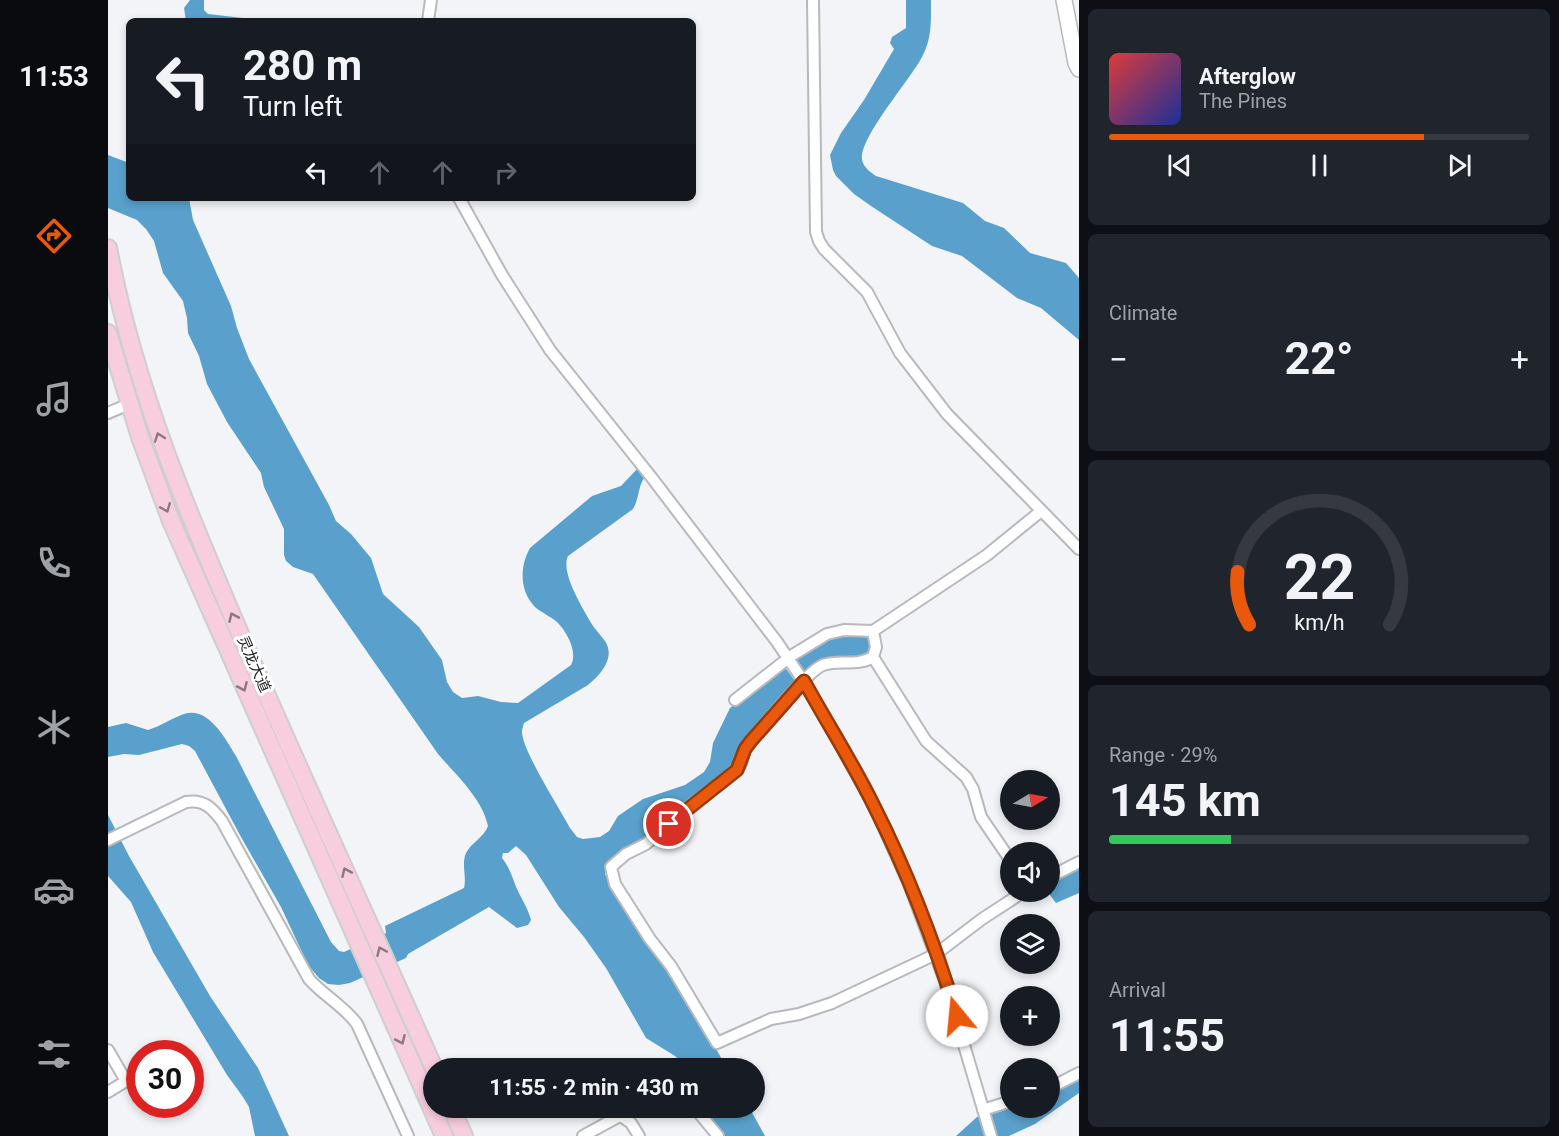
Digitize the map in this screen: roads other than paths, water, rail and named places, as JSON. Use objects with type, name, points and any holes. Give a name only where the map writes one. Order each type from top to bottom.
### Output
[{"type":"main road","name":"灵龙大道","points":[[108,248],[130,344],[149,408],[177,485],[267,696],[429,1058]]},
{"type":"main road","name":"灵龙大道","points":[[108,333],[148,461],[180,541],[444,1136]]},
{"type":"main road","points":[[456,1118],[464,1136]]},
{"type":"street","points":[[428,18],[431,0]]},
{"type":"street","points":[[813,0],[816,232],[819,241],[824,249],[867,292],[900,353],[934,399],[984,454],[1079,549]]},
{"type":"street","points":[[1064,0],[1079,69]]},
{"type":"street","points":[[461,201],[502,275],[550,350],[658,486],[804,681],[881,820],[902,865],[936,954],[991,1136]]},
{"type":"street","points":[[108,413],[129,404]]},
{"type":"street","points":[[735,700],[787,659],[832,632],[873,631],[987,555],[1041,511]]},
{"type":"street","points":[[873,631],[876,647],[873,657],[926,741],[962,772],[970,782],[981,817],[1000,845]]},
{"type":"street","points":[[873,657],[858,663],[824,664],[815,669],[751,741],[745,749],[741,764],[729,777],[686,809],[646,844],[626,854],[613,864],[610,871],[615,884],[650,939],[671,966],[717,1043],[771,1019],[799,1014],[832,1003],[936,954],[1008,902]]},
{"type":"street","points":[[108,840],[186,802],[200,802],[213,810],[222,821],[309,979],[346,1011],[357,1024],[408,1136]]},
{"type":"street","points":[[1060,872],[1079,862]]},
{"type":"street","points":[[108,1050],[126,1081],[108,1092]]},
{"type":"street","points":[[1060,1083],[1079,1073]]},
{"type":"street","points":[[983,1111],[1000,1105]]},
{"type":"street","points":[[583,1136],[617,1118]]},
{"type":"street","points":[[624,1118],[631,1123],[639,1136]]},
{"type":"street","points":[[703,1118],[718,1136]]},
{"type":"water","points":[[190,0],[204,0],[204,10],[208,14],[243,18],[186,18],[184,8]]},
{"type":"water","points":[[906,0],[931,0],[928,42],[917,65],[869,136],[862,159],[864,164],[876,176],[963,203],[985,221],[1004,228],[1030,253],[1066,263],[1079,278],[1079,340],[1041,308],[1017,298],[962,256],[932,246],[871,206],[854,194],[836,176],[830,155],[841,133],[864,100],[894,49],[890,43],[892,37],[906,28]]},
{"type":"water","points":[[108,155],[126,162],[126,201],[190,201],[193,220],[231,306],[249,359],[336,521],[351,534],[371,558],[383,594],[419,627],[442,660],[447,682],[453,692],[462,698],[478,696],[501,702],[518,703],[571,665],[572,648],[564,631],[557,622],[534,606],[529,599],[524,585],[524,562],[530,548],[592,496],[621,486],[638,468],[644,478],[633,509],[568,556],[566,563],[574,591],[593,626],[608,647],[608,660],[588,685],[524,723],[522,729],[528,752],[577,837],[583,839],[600,837],[609,831],[618,816],[643,799],[685,785],[704,772],[710,762],[713,743],[730,708],[784,666],[795,681],[742,742],[732,771],[608,866],[605,874],[646,939],[671,970],[721,1058],[677,1058],[646,1038],[606,968],[559,907],[526,855],[516,846],[508,853],[503,853],[502,858],[528,912],[531,920],[528,925],[517,928],[489,907],[408,954],[406,958],[350,983],[328,984],[319,978],[308,965],[281,907],[195,751],[182,744],[139,755],[124,754],[108,757],[108,727],[126,723],[148,730],[184,714],[193,713],[208,719],[215,725],[236,756],[331,942],[339,951],[344,952],[386,933],[385,926],[464,888],[466,853],[488,826],[474,796],[438,754],[313,574],[293,567],[286,561],[284,529],[264,487],[261,473],[227,422],[207,384],[199,356],[188,333],[183,301],[163,273],[154,241],[137,220],[108,208]]},
{"type":"water","points":[[863,634],[869,639],[871,649],[860,658],[805,674],[793,660],[825,640]]},
{"type":"water","points":[[108,815],[129,856],[210,996],[258,1068],[289,1136],[255,1136],[249,1107],[227,1075],[153,952],[131,902],[108,876]]},
{"type":"water","points":[[1079,866],[1079,893],[1060,901],[1060,876]]},
{"type":"water","points":[[1079,1074],[1079,1093],[1060,1106],[1060,1086]]},
{"type":"water","points":[[1000,1108],[1000,1118],[1044,1118],[1009,1136],[956,1136],[977,1117]]},
{"type":"water","points":[[707,1118],[755,1118],[765,1136],[722,1136]]}]
